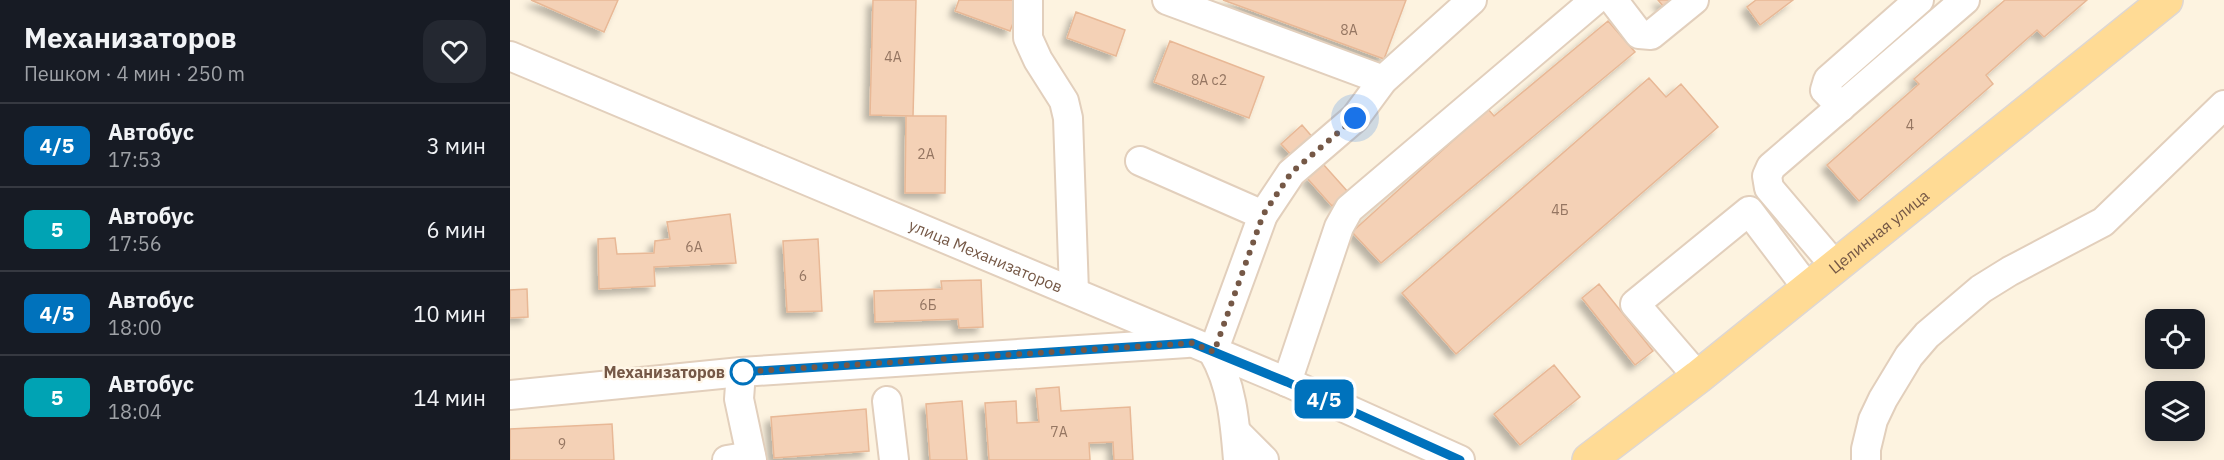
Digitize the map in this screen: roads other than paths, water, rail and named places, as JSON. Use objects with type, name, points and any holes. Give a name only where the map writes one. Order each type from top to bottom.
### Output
[{"type":"main road","name":"Целинная улица","points":[[1589,460],[1836,267],[2166,0]]},
{"type":"street","points":[[1028,0],[1028,38],[1038,60],[1064,101],[1068,118],[1074,292]]},
{"type":"street","points":[[1167,0],[1383,80]]},
{"type":"street","points":[[1203,347],[1263,215],[1291,173],[1355,118],[1383,80],[1472,0]]},
{"type":"street","points":[[1287,382],[1339,227],[1349,208],[1595,0]]},
{"type":"street","points":[[1613,0],[1640,34],[1645,36],[1651,35],[1694,0]]},
{"type":"street","points":[[1841,107],[1825,90],[1828,80],[1919,0]]},
{"type":"street","points":[[1836,267],[1769,188],[1767,177],[1772,167],[1965,0]]},
{"type":"street","name":"улица Механизаторов","points":[[510,56],[1287,382],[1460,460]]},
{"type":"street","points":[[1866,460],[1866,449],[1871,430],[1883,399],[1909,356],[1927,335],[1981,289],[2010,271],[2103,222],[2224,105]]},
{"type":"street","points":[[1140,161],[1263,215]]},
{"type":"street","points":[[1698,377],[1635,304],[1749,211],[1808,289]]},
{"type":"street","points":[[510,395],[741,372],[1203,347]]},
{"type":"street","points":[[1203,347],[1224,371],[1236,432],[1238,460]]},
{"type":"street","points":[[741,372],[739,399],[743,459]]},
{"type":"street","points":[[887,401],[894,460]]},
{"type":"street","points":[[1236,432],[1264,460]]},
{"type":"place","name":"Механизаторов","points":[[743,372]]}]
